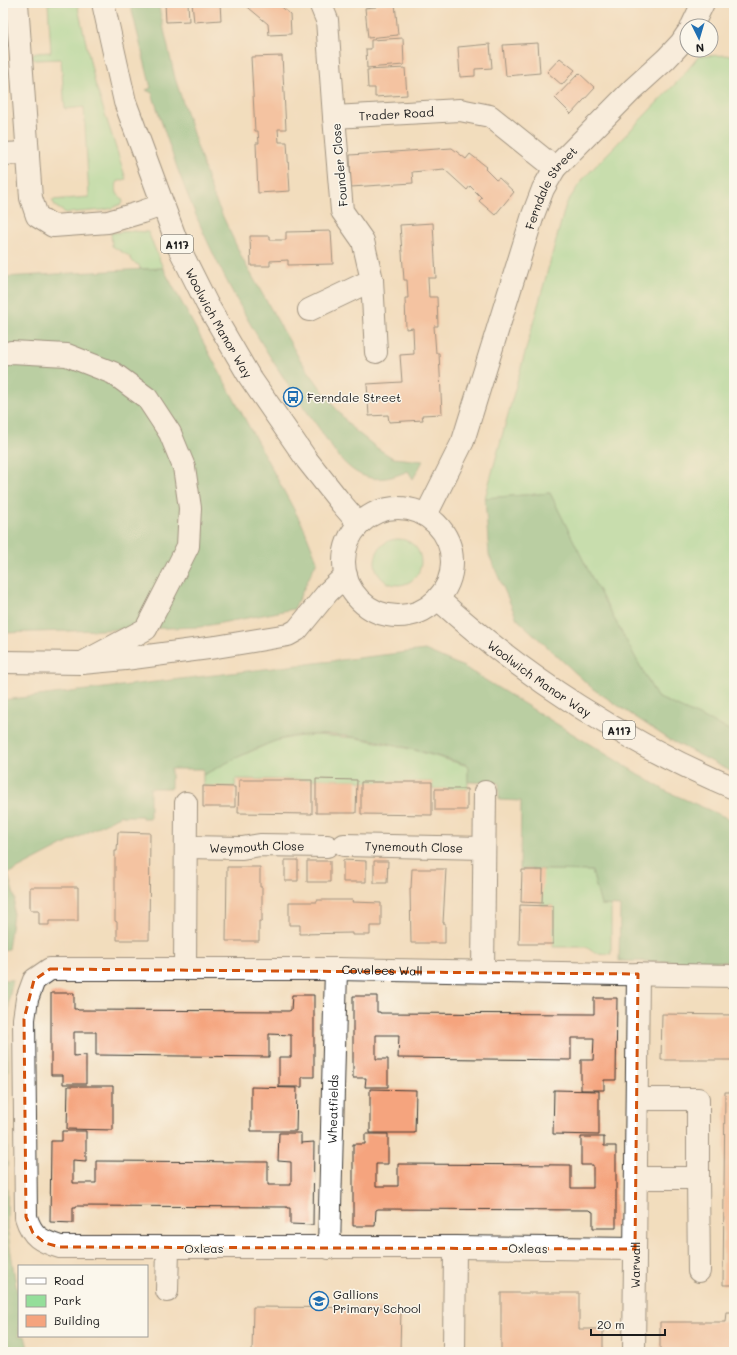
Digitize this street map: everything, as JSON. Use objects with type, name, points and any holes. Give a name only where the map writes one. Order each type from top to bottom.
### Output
[{"type":"main road","points":[[17,3],[31,198],[37,216],[52,226],[108,222],[162,205]]},
{"type":"main road","name":"Woolwich Manor Way","points":[[104,3],[125,102],[179,248],[203,297],[249,376],[307,460],[359,524]]},
{"type":"main road","points":[[320,3],[327,20],[334,117]]},
{"type":"main road","points":[[696,18],[703,3]]},
{"type":"main road","name":"Ferndale Street","points":[[426,515],[463,441],[533,215],[543,190],[555,168],[633,89],[679,45]]},
{"type":"main road","name":"Trader Road","points":[[334,117],[460,110],[490,116],[555,168]]},
{"type":"main road","name":"Founder Close","points":[[334,117],[342,211],[363,241],[372,280],[376,352]]},
{"type":"main road","points":[[3,154],[28,153]]},
{"type":"main road","points":[[309,310],[372,280]]},
{"type":"main road","points":[[3,355],[11,352],[67,355],[113,373],[147,398],[170,433],[184,467],[190,508],[188,546],[146,629],[82,663]]},
{"type":"main road","points":[[391,508],[409,508],[426,515],[441,528],[450,544],[453,564],[449,582],[438,599],[429,607],[417,613],[404,616],[392,616],[379,613],[367,607],[350,587],[344,562],[346,548],[351,535],[359,524],[374,513],[391,508]]},
{"type":"main road","points":[[3,662],[82,663],[201,649],[288,636],[297,630],[328,592],[346,575]]},
{"type":"main road","name":"Woolwich Manor Way","points":[[438,599],[472,629],[585,711],[648,747],[734,788]]},
{"type":"main road","points":[[483,971],[485,792]]},
{"type":"main road","points":[[185,969],[186,803]]},
{"type":"main road","name":"Weymouth Close","points":[[186,847],[242,848],[260,845],[335,846]]},
{"type":"main road","name":"Tynemouth Close","points":[[335,846],[484,848]]},
{"type":"main road","name":"Covelees Wall","points":[[34,980],[50,969],[483,971],[734,976]]},
{"type":"main road","name":"Wheatfields","points":[[329,1248],[336,970]]},
{"type":"main road","name":"Warwall","points":[[634,1352],[638,974]]},
{"type":"main road","name":"Oxleas","points":[[34,980],[27,999],[24,1019],[26,1217],[29,1227],[33,1233],[45,1243],[60,1247],[455,1247],[635,1249]]},
{"type":"main road","points":[[637,1099],[698,1099],[699,1271]]},
{"type":"main road","points":[[636,1178],[698,1178]]},
{"type":"main road","points":[[454,1350],[455,1247]]},
{"type":"main road","points":[[167,1291],[168,1248]]},
{"type":"highlighted area","points":[[50,969],[638,974],[635,1249],[60,1247],[45,1243],[33,1233],[26,1217],[24,1019],[34,980]]},
{"type":"green space","points":[[48,3],[77,3],[95,83],[126,179],[117,182],[116,189],[117,193],[122,198],[123,203],[113,208],[66,213],[56,207],[52,200],[89,197],[84,107],[65,109],[61,59],[35,60],[32,58],[33,54],[35,53],[51,52]]},
{"type":"green space","points":[[130,3],[158,3],[175,78],[213,195],[243,260],[299,358],[333,405],[352,428],[377,448],[393,458],[423,461],[413,479],[408,471],[392,477],[375,479],[364,476],[349,467],[337,454],[297,398],[262,344],[230,288],[216,259],[179,174],[152,93],[146,90],[151,88]]},
{"type":"green space","points":[[719,55],[734,55],[734,732],[657,697],[594,582],[550,493],[485,498],[566,204],[583,179],[679,80],[697,58],[719,58]]},
{"type":"green space","points":[[132,231],[148,232],[163,268],[140,269],[139,265],[134,263],[129,256],[112,246],[111,233]]},
{"type":"green space","points":[[163,268],[304,528],[317,561],[294,609],[200,627],[3,633],[3,277]]},
{"type":"green space","points":[[550,493],[594,582],[657,697],[734,732],[734,773],[670,740],[593,689],[517,619],[489,555],[485,498]]},
{"type":"green space","points":[[393,539],[403,539],[411,543],[417,549],[421,557],[421,567],[417,575],[411,581],[403,585],[393,585],[385,581],[379,575],[375,567],[375,557],[379,549],[385,543]]},
{"type":"green space","points":[[425,650],[464,667],[666,791],[734,821],[734,962],[619,961],[620,906],[601,905],[592,871],[520,869],[521,801],[499,800],[499,783],[468,782],[468,765],[398,745],[346,736],[321,734],[297,736],[275,741],[203,775],[203,769],[171,769],[171,788],[150,788],[150,818],[121,815],[8,874],[15,899],[8,950],[3,951],[3,700]]},
{"type":"green space","points":[[314,735],[357,738],[414,750],[468,766],[468,789],[435,789],[432,788],[432,782],[361,782],[357,780],[316,779],[236,779],[235,787],[203,786],[203,775],[236,758],[275,741],[293,737]]},
{"type":"green space","points":[[542,870],[592,871],[601,905],[611,905],[611,954],[595,953],[586,947],[553,947],[553,906],[541,905]]},
{"type":"green space","points":[[3,980],[13,980],[9,999],[7,1228],[18,1298],[18,1337],[25,1337],[29,1352],[3,1352]]},
{"type":"building","points":[[3,3],[8,46],[3,47]]},
{"type":"building","points":[[165,3],[188,3],[189,21],[166,22]]},
{"type":"building","points":[[192,3],[220,3],[221,20],[194,22]]},
{"type":"building","points":[[243,3],[277,3],[290,14],[291,34],[269,35],[268,24]]},
{"type":"building","points":[[395,3],[398,35],[368,38],[365,8],[376,7],[376,4]]},
{"type":"building","points":[[403,38],[404,65],[367,68],[366,49],[371,49],[371,40]]},
{"type":"building","points":[[538,43],[540,73],[506,76],[503,45]]},
{"type":"building","points":[[490,44],[492,68],[475,69],[475,76],[460,77],[458,47]]},
{"type":"building","points":[[282,56],[286,129],[278,129],[279,142],[287,142],[290,191],[258,193],[256,143],[259,143],[258,131],[255,131],[251,57]]},
{"type":"building","points":[[560,58],[575,70],[562,85],[547,72]]},
{"type":"building","points":[[405,68],[407,95],[375,97],[375,88],[368,88],[367,70]]},
{"type":"building","points":[[579,73],[595,88],[571,114],[555,98]]},
{"type":"building","points":[[452,148],[466,159],[470,154],[487,167],[485,169],[496,180],[499,178],[514,192],[495,215],[479,201],[482,198],[470,186],[467,190],[444,169],[412,172],[413,183],[351,187],[350,155]]},
{"type":"building","points":[[433,223],[436,278],[428,278],[429,297],[437,297],[438,326],[434,326],[436,353],[439,353],[442,414],[422,415],[423,420],[389,422],[388,415],[369,416],[367,384],[402,382],[400,355],[414,354],[413,328],[406,329],[405,298],[408,298],[407,280],[404,280],[400,225]]},
{"type":"building","points":[[331,231],[333,264],[288,265],[288,260],[270,261],[270,266],[251,266],[250,236],[270,236],[270,240],[286,240],[286,232]]},
{"type":"building","points":[[316,779],[357,780],[356,813],[316,813]]},
{"type":"building","points":[[239,780],[312,780],[312,814],[238,813]]},
{"type":"building","points":[[361,782],[432,782],[432,815],[361,814]]},
{"type":"building","points":[[203,786],[235,787],[235,807],[203,807]]},
{"type":"building","points":[[435,789],[467,789],[467,810],[435,810]]},
{"type":"building","points":[[118,832],[150,833],[149,940],[117,940],[117,922],[115,921],[115,851],[117,851]]},
{"type":"building","points":[[285,860],[298,860],[298,881],[285,881]]},
{"type":"building","points":[[343,860],[366,861],[366,882],[343,882]]},
{"type":"building","points":[[307,861],[330,861],[330,882],[307,882]]},
{"type":"building","points":[[374,861],[388,861],[387,883],[374,883]]},
{"type":"building","points":[[227,867],[260,867],[260,887],[262,887],[262,921],[259,921],[259,941],[226,941]]},
{"type":"building","points":[[412,869],[446,869],[443,923],[445,923],[445,943],[411,943],[410,888]]},
{"type":"building","points":[[522,870],[543,870],[542,903],[521,902]]},
{"type":"building","points":[[30,887],[78,887],[78,921],[49,921],[49,925],[39,925],[39,910],[30,910]]},
{"type":"building","points":[[317,900],[353,900],[352,902],[381,903],[381,926],[370,926],[370,935],[352,935],[352,933],[300,934],[300,925],[289,925],[289,902],[317,902]]},
{"type":"building","points":[[520,905],[553,906],[553,944],[519,944]]},
{"type":"building","points":[[51,993],[74,993],[74,1009],[78,1010],[289,1011],[291,1010],[292,995],[314,995],[314,1077],[302,1077],[302,1087],[279,1087],[279,1057],[291,1057],[291,1035],[269,1034],[269,1057],[96,1055],[96,1032],[74,1032],[74,1056],[86,1055],[86,1084],[63,1084],[63,1075],[51,1075]]},
{"type":"building","points":[[353,996],[377,996],[377,1012],[380,1013],[594,1014],[594,998],[617,998],[616,1080],[604,1080],[604,1090],[581,1090],[581,1060],[593,1060],[594,1038],[571,1038],[571,1060],[398,1058],[399,1035],[376,1035],[376,1059],[388,1059],[388,1087],[365,1087],[366,1078],[353,1078]]},
{"type":"building","points":[[662,1014],[734,1015],[734,1060],[661,1060]]},
{"type":"building","points":[[68,1086],[113,1086],[113,1130],[67,1129]]},
{"type":"building","points":[[251,1087],[297,1088],[296,1131],[251,1131]]},
{"type":"building","points":[[370,1089],[416,1090],[415,1133],[370,1133]]},
{"type":"building","points":[[554,1090],[599,1091],[599,1135],[553,1134]]},
{"type":"building","points":[[725,1092],[734,1092],[734,1285],[723,1285]]},
{"type":"building","points":[[62,1131],[86,1131],[86,1161],[73,1160],[73,1183],[96,1183],[96,1161],[268,1162],[268,1185],[291,1185],[291,1162],[278,1161],[279,1133],[301,1133],[301,1143],[314,1142],[313,1225],[290,1224],[290,1208],[287,1207],[76,1206],[73,1207],[73,1223],[50,1222],[51,1141],[62,1141]]},
{"type":"building","points":[[365,1134],[388,1134],[388,1164],[376,1164],[376,1186],[398,1186],[398,1164],[571,1165],[571,1188],[593,1188],[593,1165],[581,1165],[581,1137],[604,1137],[604,1146],[616,1146],[616,1228],[593,1228],[593,1212],[589,1210],[378,1209],[376,1210],[375,1226],[353,1226],[353,1144],[365,1144]]},
{"type":"building","points":[[501,1293],[579,1293],[579,1329],[603,1329],[603,1352],[501,1352]]},
{"type":"building","points":[[253,1307],[401,1308],[400,1352],[252,1352]]},
{"type":"building","points":[[727,1312],[734,1312],[734,1352],[660,1352],[660,1322],[726,1322]]},
{"type":"place","name":"Ferndale Street","points":[[293,397]]},
{"type":"place","name":"Gallions Primary School","points":[[319,1301]]}]
